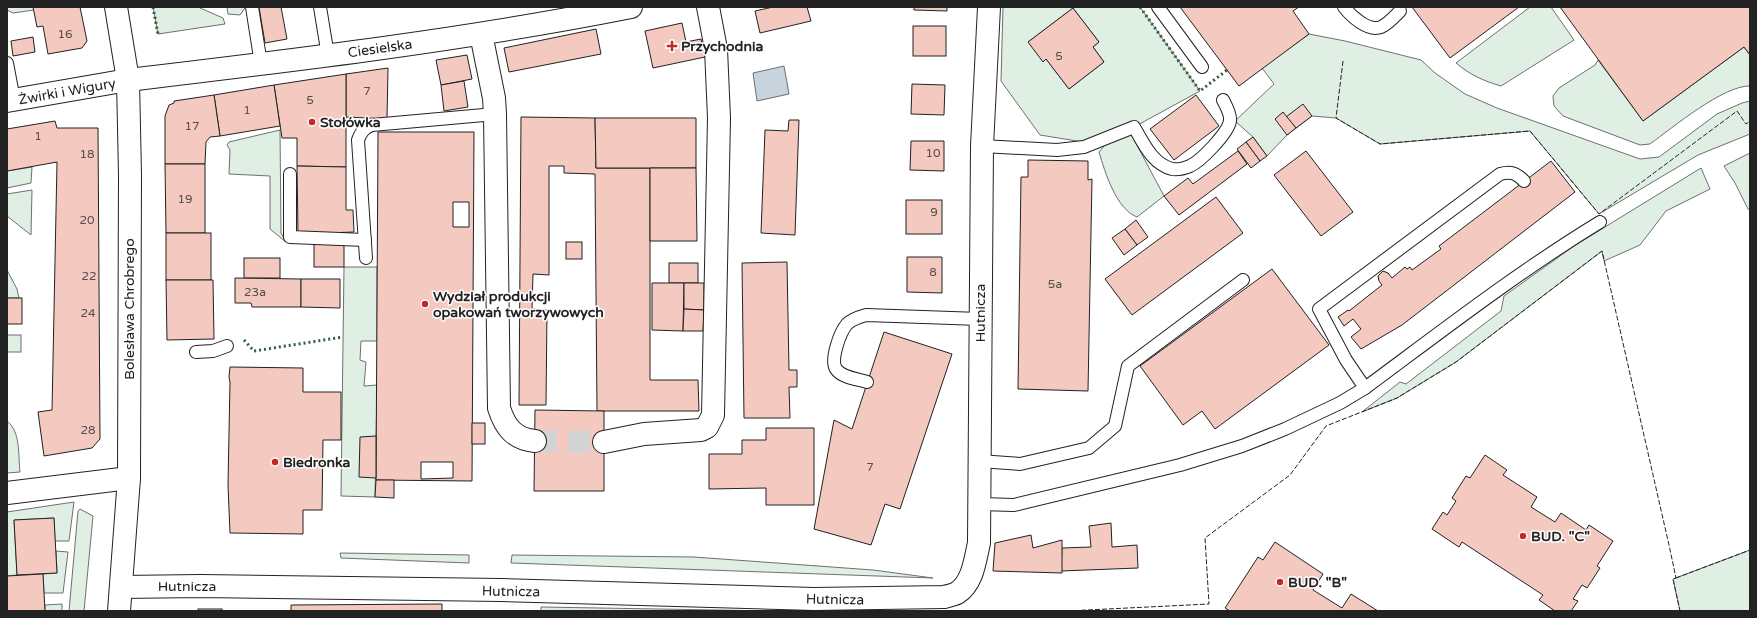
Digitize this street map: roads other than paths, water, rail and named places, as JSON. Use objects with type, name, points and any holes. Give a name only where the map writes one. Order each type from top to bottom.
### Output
[{"type":"street","name":"Bolesława Chrobrego","points":[[116,7],[128,80],[130,175],[129,478],[118,611]]},
{"type":"street","name":"Ciesielska","points":[[128,80],[328,56],[481,34],[542,25],[631,7]]},
{"type":"street","points":[[604,442],[650,433],[701,430],[707,427],[713,415],[719,118],[716,50],[708,7]]},
{"type":"street","name":"Hutnicza","points":[[121,587],[201,586],[501,590],[814,599],[944,597],[956,593],[965,585],[974,566],[979,543],[982,146],[989,7]]},
{"type":"street","points":[[481,34],[494,98],[495,114],[499,408],[504,423],[509,429],[521,439],[535,441]]},
{"type":"street","name":"Żwirki i Wigury","points":[[11,101],[128,80]]},
{"type":"street","points":[[7,493],[129,478]]},
{"type":"lane","points":[[252,7],[262,64]]},
{"type":"lane","points":[[320,7],[328,56]]},
{"type":"lane","points":[[1158,7],[1202,67]]},
{"type":"lane","points":[[1344,7],[1355,19],[1375,28],[1384,25],[1400,11]]},
{"type":"lane","points":[[7,63],[11,101]]},
{"type":"lane","points":[[982,146],[1057,150],[1084,147],[1134,127],[1148,152],[1157,161],[1172,169],[1184,168],[1191,166],[1205,154],[1228,126],[1230,120],[1229,114],[1223,100]]},
{"type":"lane","points":[[366,258],[358,140],[360,133],[366,128],[378,124],[495,114]]},
{"type":"lane","points":[[1365,388],[1346,360],[1319,309],[1500,174],[1509,172],[1517,174],[1524,181]]},
{"type":"lane","points":[[290,174],[290,237],[365,240]]},
{"type":"lane","points":[[980,504],[1014,505],[1180,465],[1242,446],[1285,429],[1340,403],[1365,388],[1499,289],[1560,246],[1600,222]]},
{"type":"lane","points":[[979,461],[1020,464],[1089,448],[1115,426],[1128,366],[1243,280]]},
{"type":"lane","points":[[868,382],[844,375],[837,370],[834,365],[834,358],[840,334],[847,324],[856,318],[866,315],[980,319]]},
{"type":"lane","points":[[196,352],[213,351],[227,346]]},
{"type":"tunnel","points":[[535,441],[604,442]]},
{"type":"place","name":"Przychodnia","points":[[672,46]]},
{"type":"place","name":"Stołówka","points":[[312,122]]},
{"type":"place","name":"Wydział produkcji opakowań tworzywowych","points":[[425,304]]},
{"type":"place","name":"Biedronka","points":[[275,462]]},
{"type":"place","name":"BUD. \"C\"","points":[[1523,536]]},
{"type":"place","name":"BUD. \"B\"","points":[[1280,582]]}]
